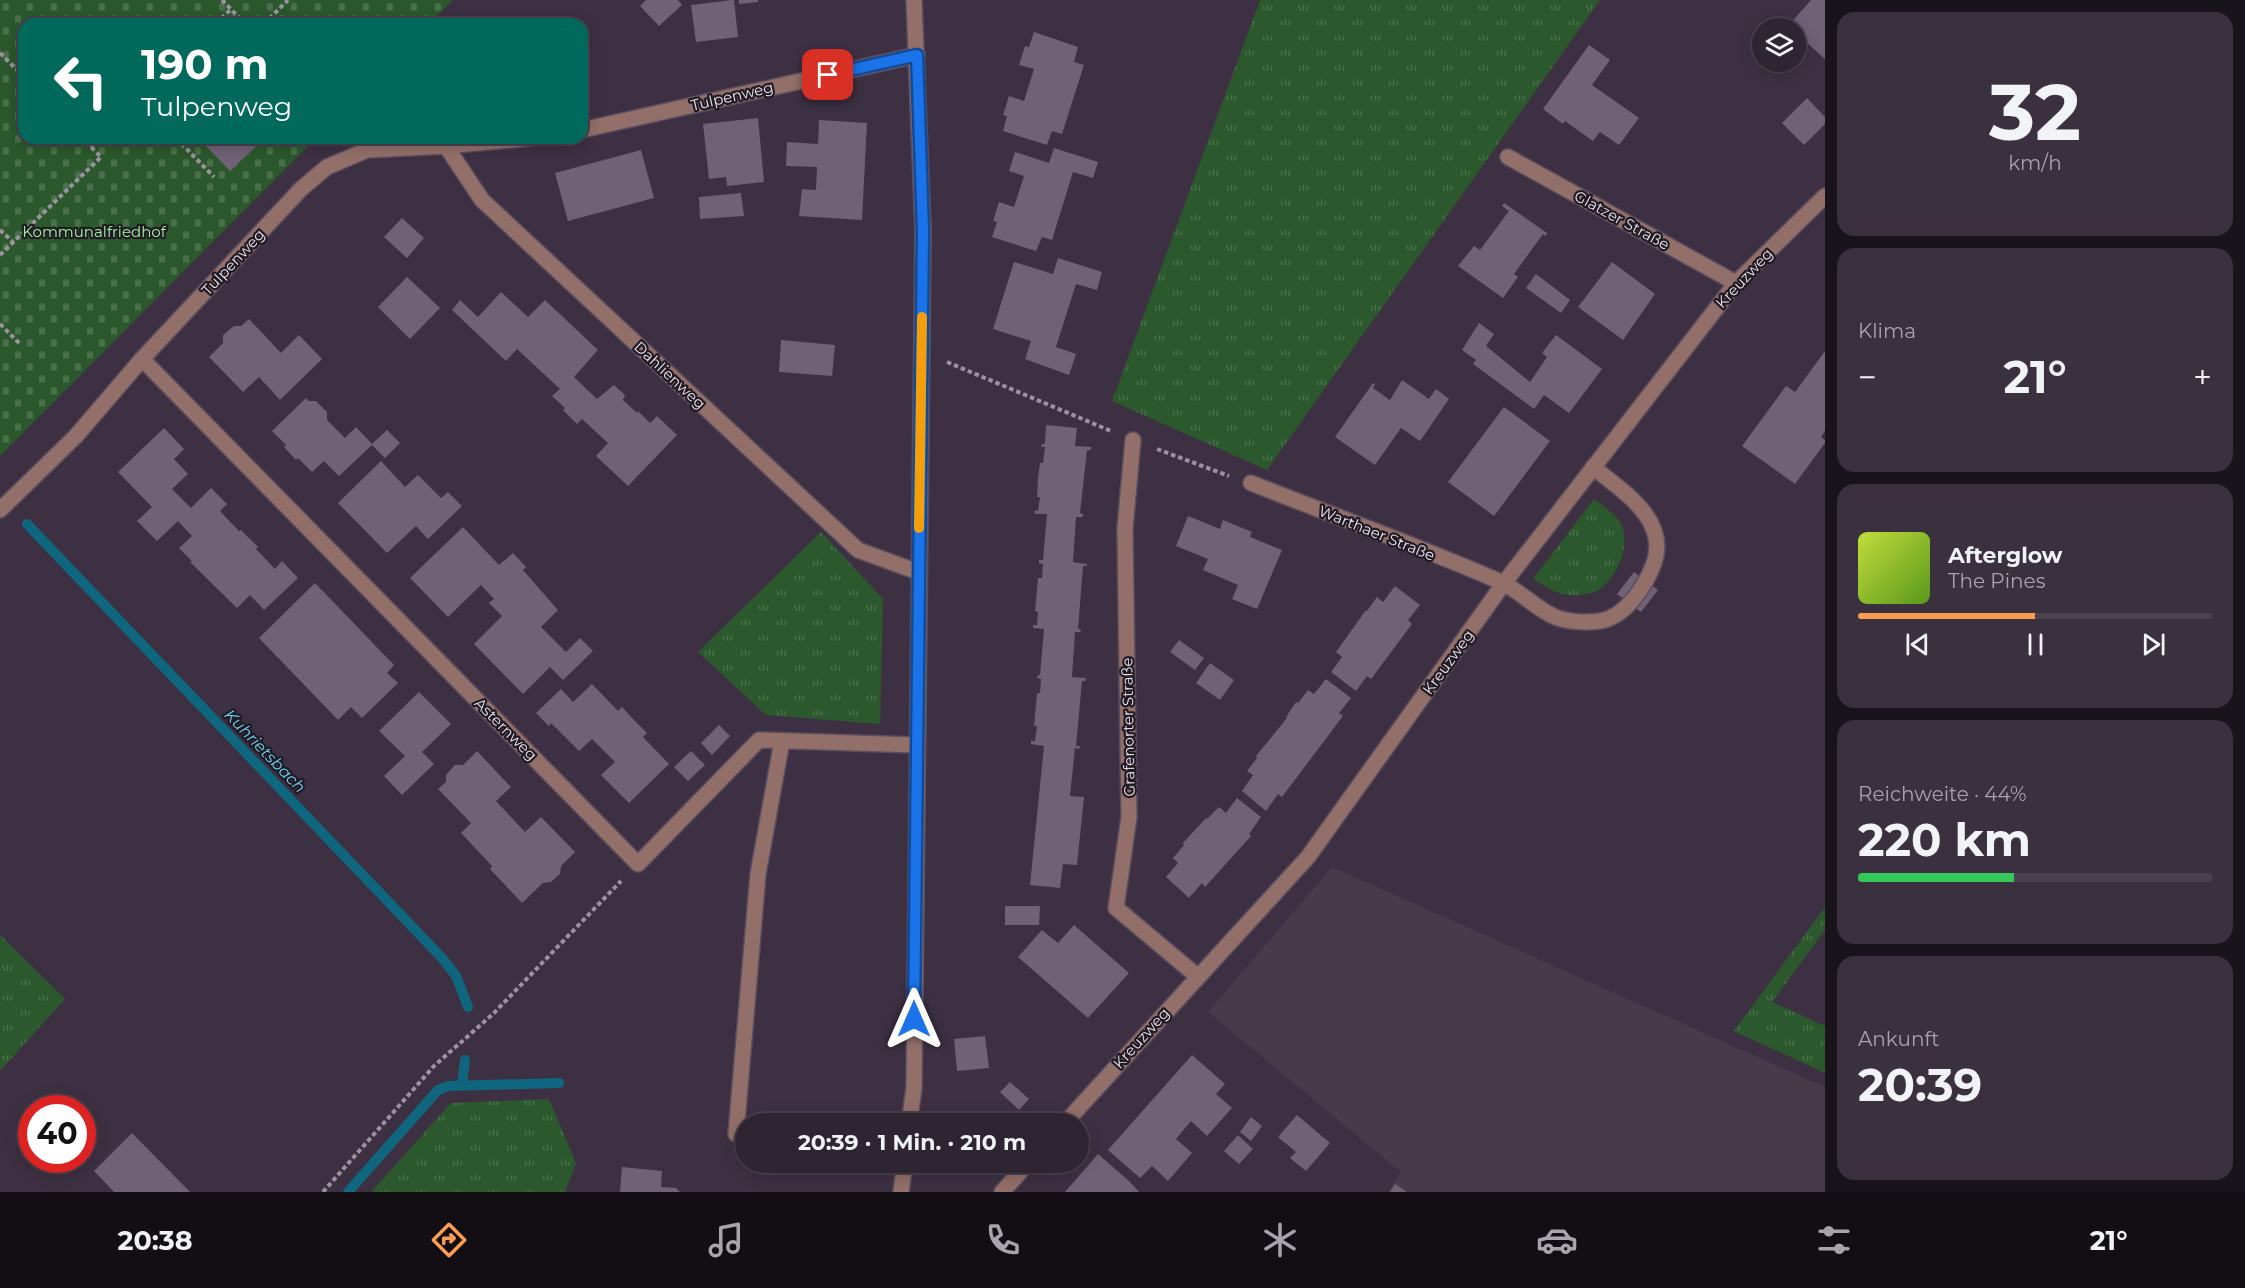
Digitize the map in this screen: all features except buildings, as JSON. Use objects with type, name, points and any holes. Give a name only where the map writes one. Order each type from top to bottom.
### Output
[{"type":"street","points":[[911,1113],[914,1088],[923,230],[914,0]]},
{"type":"street","name":"Tulpenweg","points":[[588,129],[917,55]]},
{"type":"street","name":"Tulpenweg","points":[[0,510],[76,436],[142,359],[301,189],[327,167],[367,150],[467,144]]},
{"type":"street","name":"Dahlienweg","points":[[446,146],[482,200],[858,550],[918,572]]},
{"type":"street","name":"Glatzer Straße","points":[[1508,157],[1736,283]]},
{"type":"street","name":"Kreuzweg","points":[[1074,1113],[1308,856],[1504,584],[1736,283],[1825,196]]},
{"type":"street","name":"Asternweg","points":[[142,359],[638,864]]},
{"type":"street","name":"Grafenorter Straße","points":[[1133,441],[1125,528],[1129,818],[1116,908],[1197,976]]},
{"type":"street","name":"Warthaer Straße","points":[[1251,483],[1504,584],[1556,617],[1578,621],[1602,621],[1620,611],[1648,579],[1656,555],[1656,533],[1642,508],[1593,467]]},
{"type":"street","points":[[638,864],[759,740],[916,746]]},
{"type":"street","points":[[738,1113],[758,874],[782,741]]},
{"type":"street","points":[[901,1192],[904,1173]]},
{"type":"street","points":[[1002,1192],[1019,1173]]},
{"type":"path","points":[[222,0],[239,18]]},
{"type":"path","points":[[270,18],[288,0]]},
{"type":"path","points":[[222,18],[231,9]]},
{"type":"path","points":[[0,52],[18,71]]},
{"type":"path","points":[[0,255],[101,157],[88,144]]},
{"type":"path","points":[[91,147],[94,144]]},
{"type":"path","points":[[182,144],[214,177]]},
{"type":"path","points":[[0,230],[12,242]]},
{"type":"path","points":[[0,324],[20,344]]},
{"type":"path","points":[[921,351],[1133,441],[1251,483]]},
{"type":"path","points":[[323,1192],[434,1066],[493,1014],[638,864]]},
{"type":"shaded area","points":[[1332,867],[1825,1087],[1825,1192],[1388,1192],[1401,1172],[1208,1012]]},
{"type":"green space","name":"Kommunalfriedhof","points":[[0,0],[453,0],[435,18],[18,18],[18,144],[310,144],[0,456]]},
{"type":"green space","points":[[1260,0],[1600,0],[1267,470],[1112,401]]},
{"type":"green space","points":[[1594,499],[1609,510],[1621,524],[1624,543],[1620,563],[1609,581],[1592,593],[1570,595],[1553,591],[1533,579]]},
{"type":"green space","points":[[821,532],[883,599],[880,724],[766,715],[698,652]]},
{"type":"green space","points":[[1825,907],[1825,930],[1772,1002],[1825,1026],[1825,1073],[1734,1031]]},
{"type":"green space","points":[[0,935],[65,999],[0,1071]]},
{"type":"green space","points":[[549,1099],[576,1163],[565,1192],[371,1192],[451,1103]]},
{"type":"waterway","name":"Kuhrietsbach","points":[[27,524],[443,959],[456,976],[468,1007]]},
{"type":"waterway","name":"Kuhrietsbach","points":[[462,1085],[465,1060]]},
{"type":"waterway","name":"Kuhrietsbach","points":[[348,1192],[438,1090],[448,1086],[559,1083]]},
{"type":"slow traffic","points":[[919,528],[922,317]]},
{"type":"route","points":[[828,75],[917,55],[923,230],[914,1019]]}]
